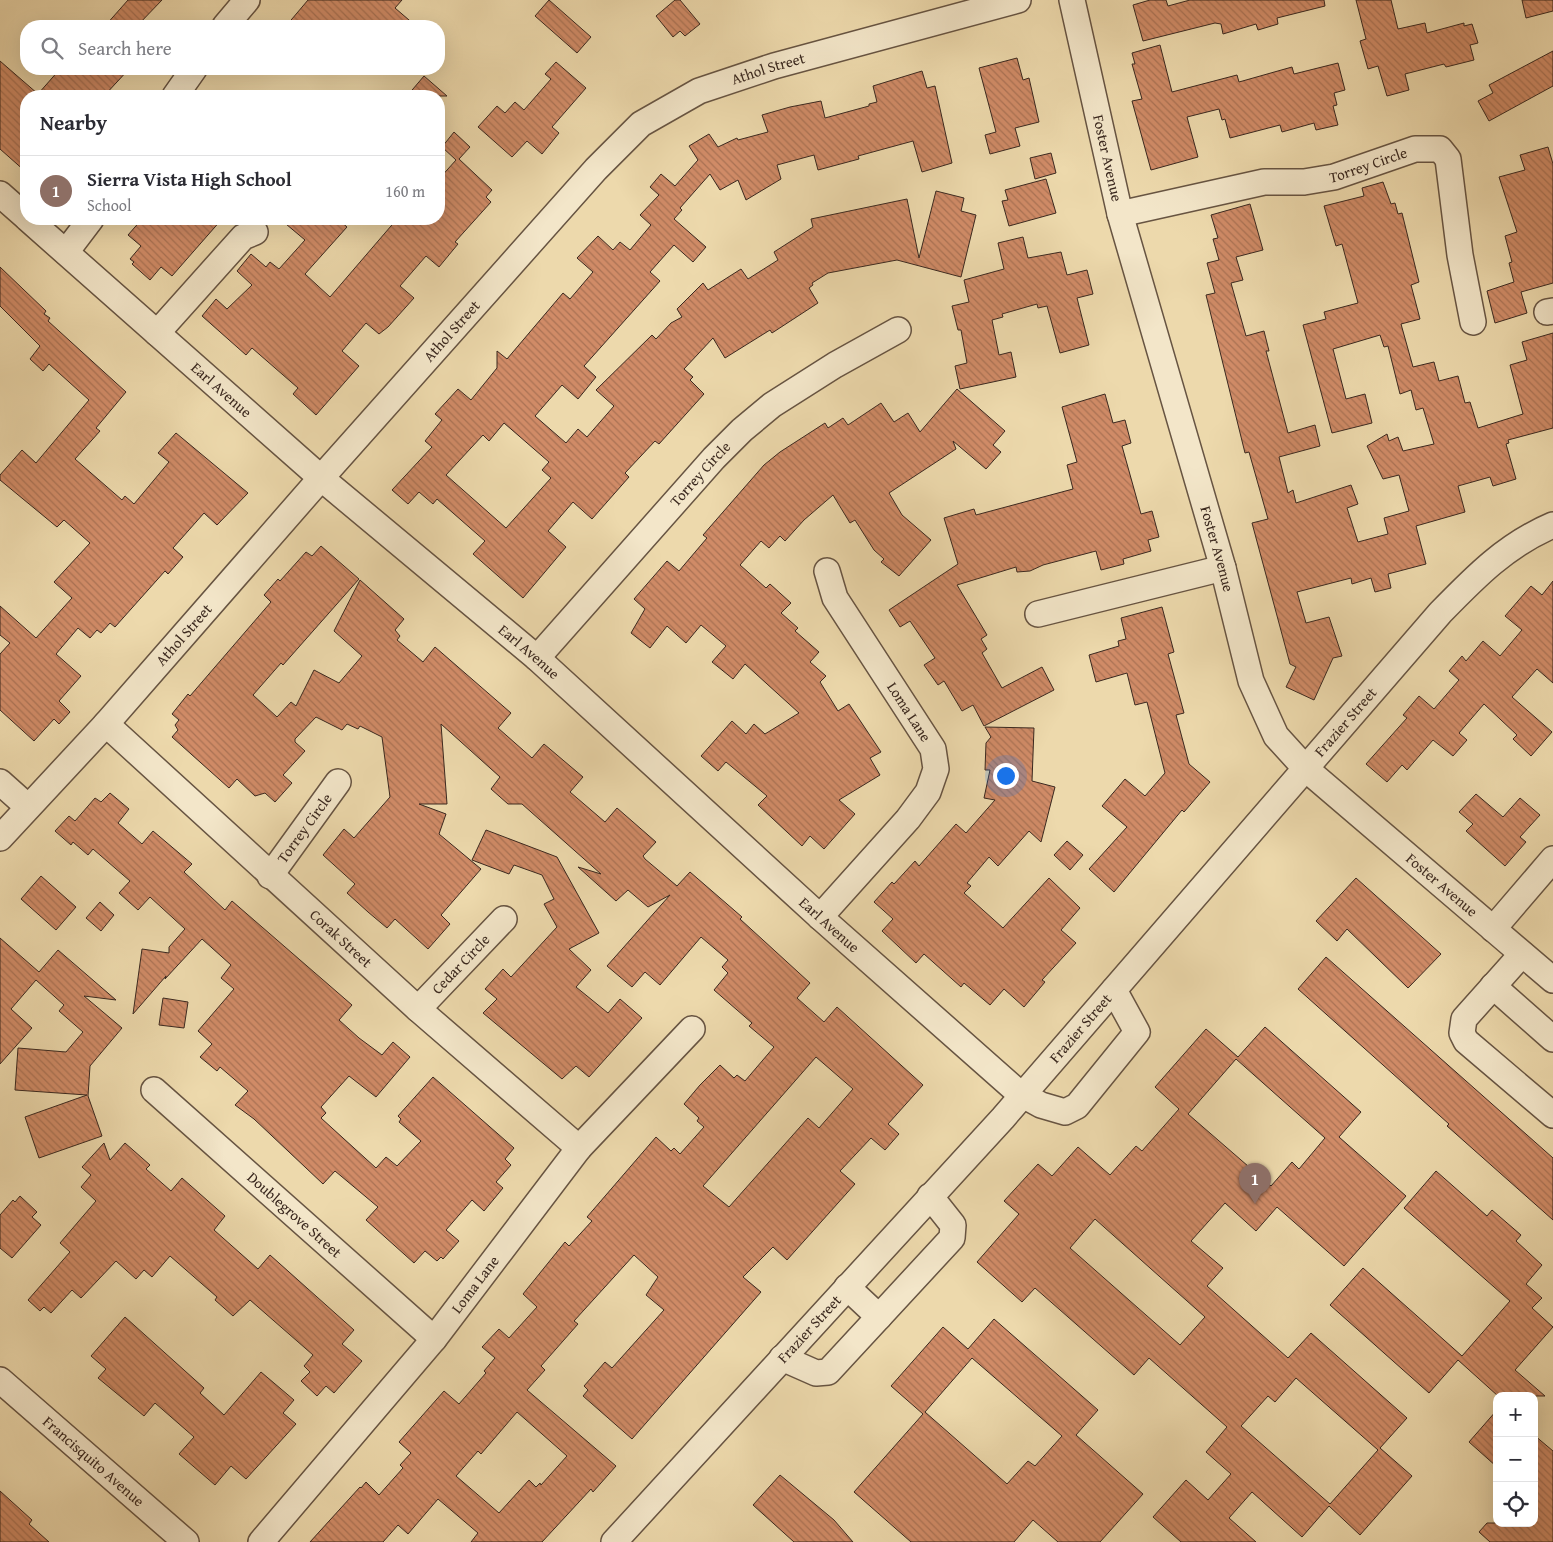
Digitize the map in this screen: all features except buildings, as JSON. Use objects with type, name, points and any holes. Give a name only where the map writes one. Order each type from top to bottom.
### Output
[{"type":"street","points":[[230,20],[247,0]]},
{"type":"street","name":"Athol Street","points":[[0,838],[106,724],[321,478],[596,169],[641,124],[699,92],[774,66],[1018,0]]},
{"type":"street","name":"Foster Avenue","points":[[1072,0],[1120,214],[1223,568],[1251,681],[1276,736],[1306,769],[1553,980]]},
{"type":"street","points":[[179,90],[190,75]]},
{"type":"street","name":"Torrey Circle","points":[[1120,214],[1254,184],[1304,182],[1334,177],[1415,149],[1440,149],[1448,159],[1460,255],[1473,322]]},
{"type":"street","name":"Earl Avenue","points":[[0,194],[20,212]]},
{"type":"street","name":"Earl Avenue","points":[[35,225],[321,478],[537,658],[820,917],[1022,1095],[1040,1105],[1065,1112],[1077,1106],[1137,1032],[1114,990]]},
{"type":"street","points":[[66,252],[86,225]]},
{"type":"street","points":[[157,333],[243,237],[255,232]]},
{"type":"street","name":"Torrey Circle","points":[[537,658],[714,458],[742,430],[772,405],[835,365],[898,330]]},
{"type":"street","name":"Frazier Street","points":[[614,1542],[1022,1095],[1440,613],[1483,568],[1528,536],[1553,525]]},
{"type":"street","points":[[1038,614],[1223,568]]},
{"type":"street","name":"Loma Lane","points":[[820,917],[908,819],[928,792],[936,769],[933,749],[835,598],[827,571]]},
{"type":"street","name":"Corak Street","points":[[106,724],[270,876],[418,1009],[579,1148]]},
{"type":"street","points":[[0,782],[28,807]]},
{"type":"street","name":"Torrey Circle","points":[[270,876],[338,782]]},
{"type":"street","points":[[1493,929],[1553,859]]},
{"type":"street","name":"Cedar Circle","points":[[418,1009],[504,919]]},
{"type":"street","points":[[1522,954],[1464,1018],[1462,1033],[1466,1041],[1553,1115]]},
{"type":"street","points":[[1493,986],[1553,1039]]},
{"type":"street","name":"Loma Lane","points":[[261,1542],[434,1339],[579,1148],[692,1030]]},
{"type":"street","name":"Doublegrove Street","points":[[154,1090],[434,1339]]},
{"type":"street","points":[[782,1358],[816,1373],[828,1372],[952,1238],[953,1225],[930,1196]]},
{"type":"street","points":[[847,1287],[879,1317]]},
{"type":"street","name":"Francisquito Avenue","points":[[0,1380],[186,1542]]},
{"type":"place","name":"Sierra Vista High School","points":[[1255,1204]]}]
